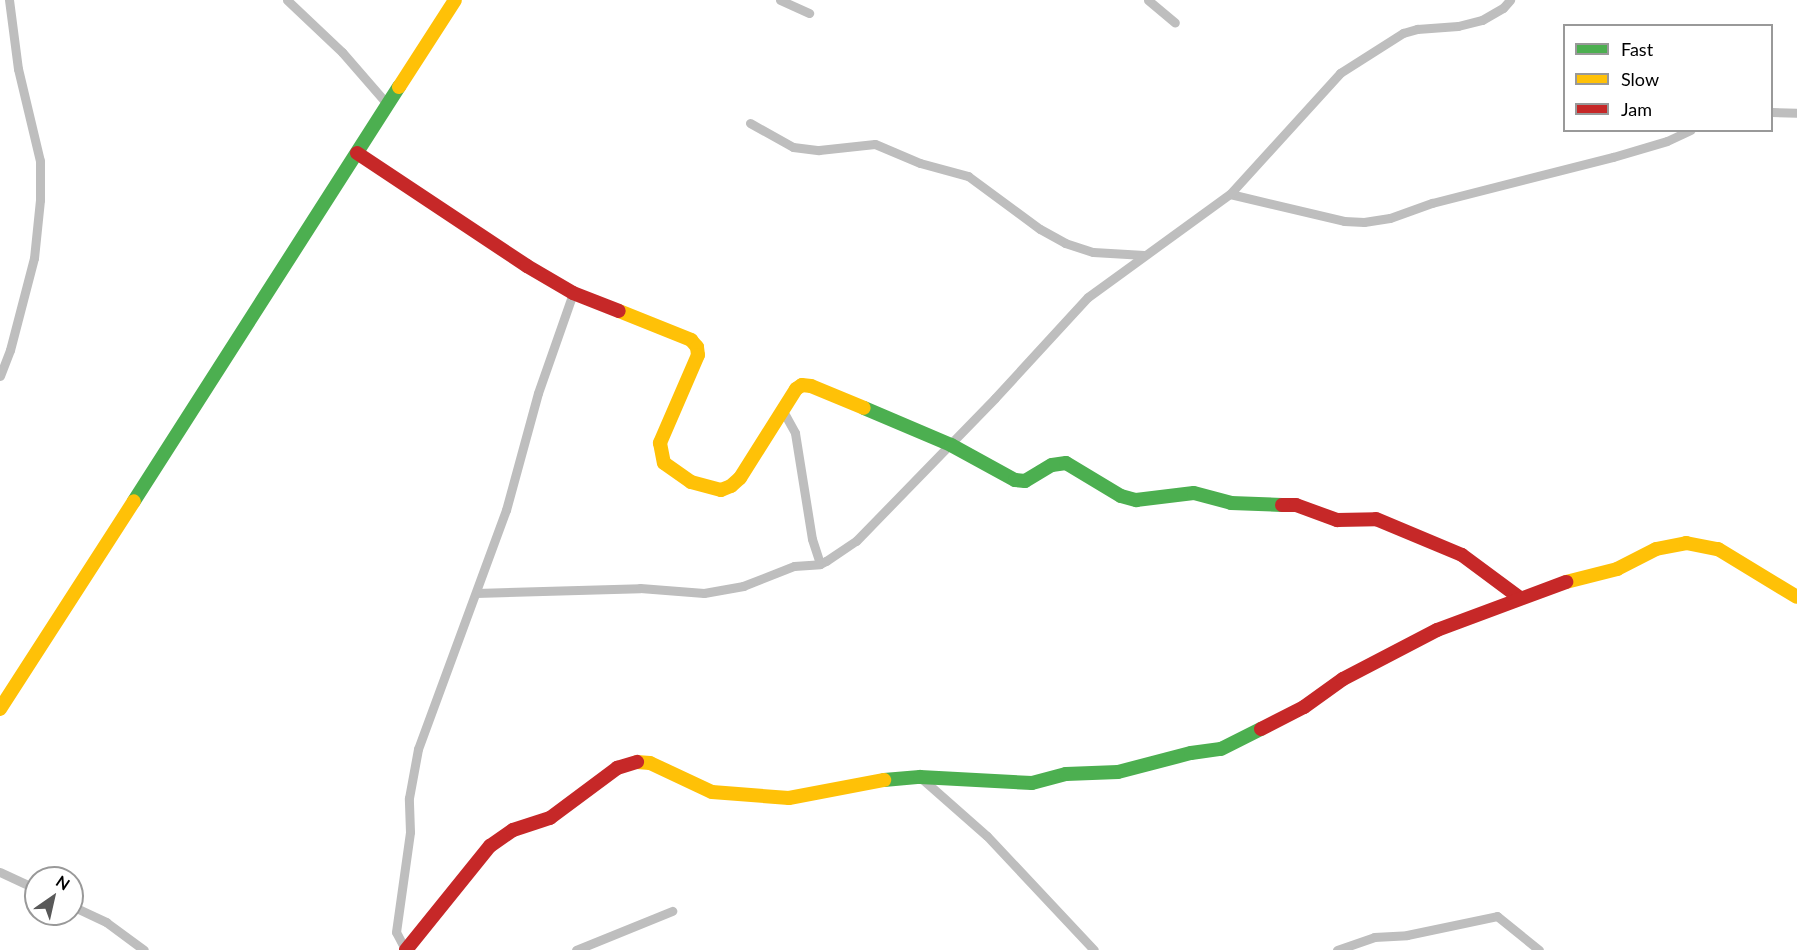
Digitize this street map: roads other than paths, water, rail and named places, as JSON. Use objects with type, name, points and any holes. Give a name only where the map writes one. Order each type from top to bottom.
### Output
[{"type":"street","points":[[0,376],[5,349],[34,258],[40,200],[39,161],[18,69],[9,0]]},
{"type":"street","points":[[287,0],[330,39],[388,105]]},
{"type":"street","points":[[0,709],[455,0]]},
{"type":"street","points":[[780,0],[809,13]]},
{"type":"street","points":[[1148,0],[1175,23]]},
{"type":"street","points":[[476,593],[640,588],[704,593],[743,586],[794,566],[820,564],[856,541],[951,445],[1088,297],[1230,194],[1348,67],[1403,33],[1482,20],[1503,8],[1510,0]]},
{"type":"street","points":[[1773,112],[1797,113]]},
{"type":"street","points":[[750,123],[793,147],[819,150],[876,144],[920,163],[968,176],[1040,229],[1065,243],[1093,252],[1145,255]]},
{"type":"street","points":[[1230,194],[1344,220],[1364,222],[1390,218],[1443,200],[1624,154],[1667,141],[1687,132]]},
{"type":"street","points":[[357,153],[527,266],[573,292],[691,340],[697,347],[698,355],[660,443],[660,453],[664,463],[691,482],[721,490],[732,486],[740,478],[796,389],[802,385],[812,386],[951,445],[1015,480],[1025,481],[1052,465],[1066,463],[1128,499],[1194,493],[1231,503],[1296,505],[1337,520],[1376,519],[1462,555],[1520,598]]},
{"type":"street","points":[[573,292],[538,393],[506,510],[418,749],[409,798],[410,832],[396,932],[405,949],[490,846],[513,830],[550,818],[617,768],[638,762],[650,762],[691,784],[712,792],[789,798],[827,794],[866,782],[920,777],[1032,783],[1066,774],[1118,772],[1191,753],[1213,752],[1304,707],[1343,679],[1437,630],[1573,579],[1587,578],[1617,568],[1656,549],[1686,543],[1718,549],[1797,597]]},
{"type":"street","points":[[783,411],[795,433],[812,539],[820,564]]},
{"type":"street","points":[[920,777],[987,836],[1094,950]]},
{"type":"street","points":[[0,872],[24,883]]},
{"type":"street","points":[[576,950],[672,911]]},
{"type":"street","points":[[84,912],[106,922],[144,950]]},
{"type":"street","points":[[1337,950],[1374,937],[1407,935],[1497,916],[1539,950]]}]
